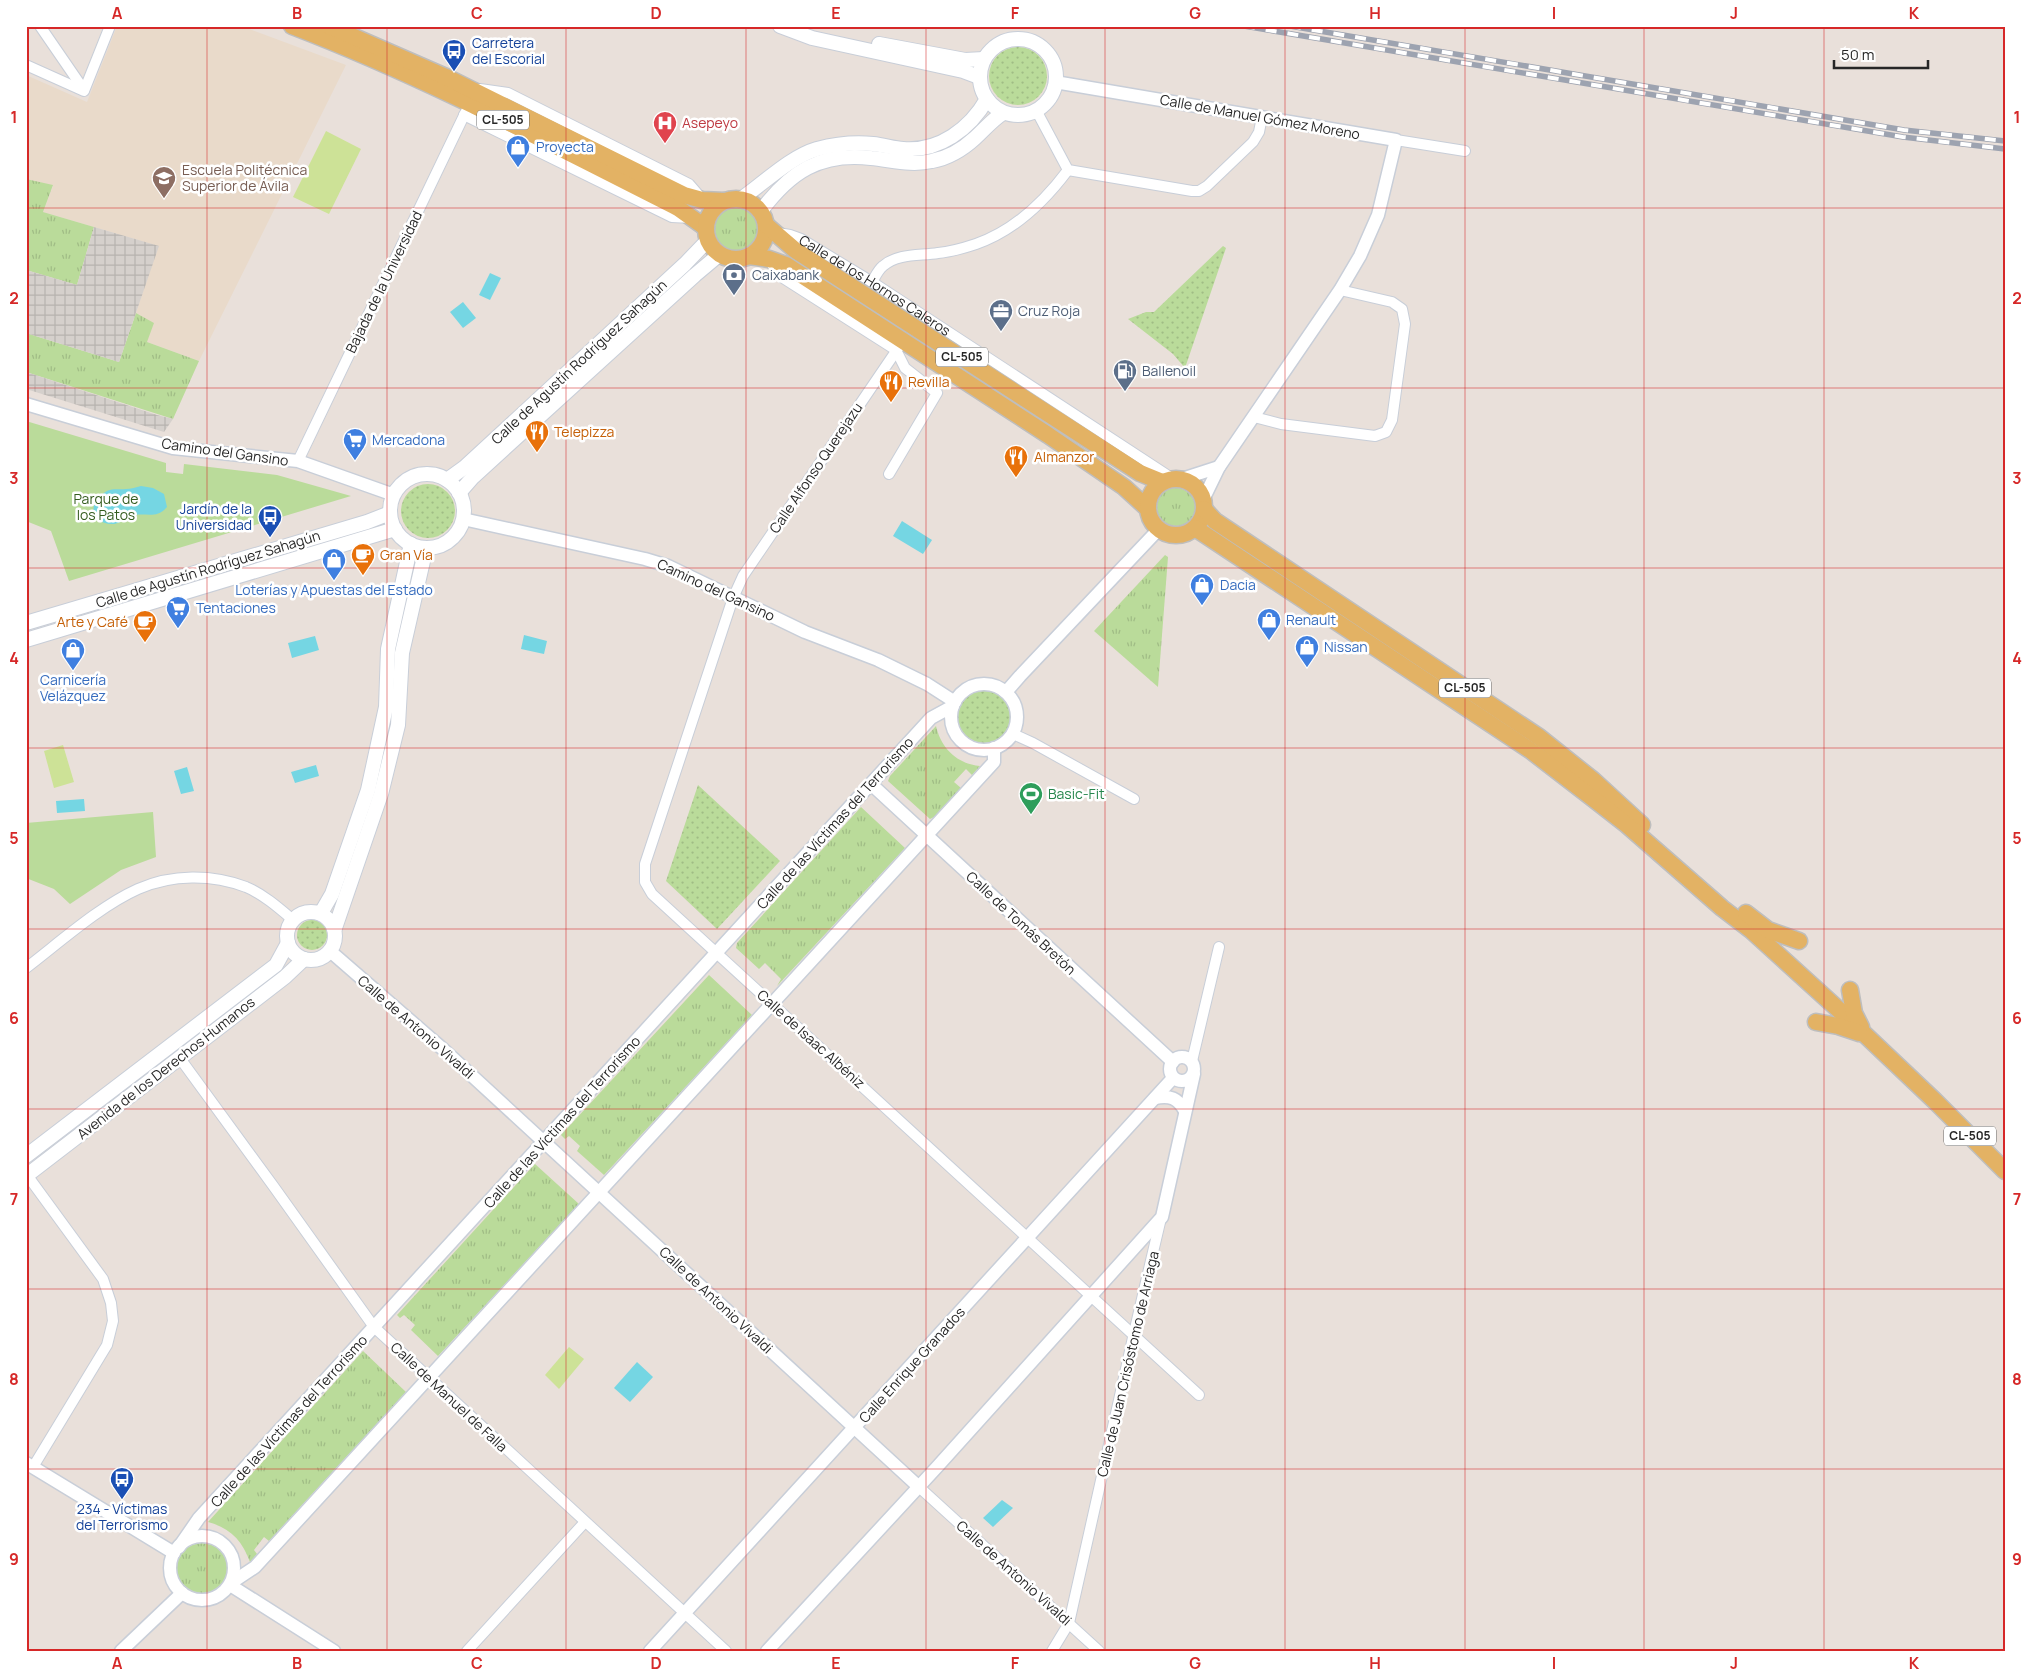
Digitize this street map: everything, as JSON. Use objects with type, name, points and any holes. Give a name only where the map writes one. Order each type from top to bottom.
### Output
[{"type":"main road","name":"CL-505","points":[[292,26],[348,48],[684,195],[702,200],[724,201]]},
{"type":"main road","name":"CL-505","points":[[329,26],[468,102],[678,208],[707,234],[713,248],[720,254],[734,259],[748,256]]},
{"type":"main road","points":[[780,26],[812,38],[963,71],[979,77]]},
{"type":"main road","points":[[805,26],[856,39],[966,60],[984,58]]},
{"type":"main road","points":[[1012,40],[1029,42],[1044,50],[1055,70],[1055,82],[1049,98],[1036,110],[1020,115],[1003,113],[986,99],[981,89],[979,77],[984,58],[1001,43],[1012,40]]},
{"type":"main road","points":[[707,234],[712,212],[724,201],[741,199],[790,162],[815,150],[845,143],[872,144],[905,149],[927,147],[948,140],[965,128],[980,110],[986,99]]},
{"type":"main road","points":[[748,256],[757,251],[763,244],[776,191],[796,173],[819,163],[845,157],[870,158],[904,164],[932,161],[956,152],[976,138],[992,120],[1003,113]]},
{"type":"main road","name":"CL-505","points":[[741,199],[752,203],[768,223]]},
{"type":"main road","name":"Calle de los Hornos Caleros","points":[[768,223],[795,250],[1140,473],[1172,480]]},
{"type":"main road","name":"Calle de Agustín Rodríguez Sahagún","points":[[447,480],[472,460],[707,234]]},
{"type":"main road","name":"Calle de Agustín Rodríguez Sahagún","points":[[459,493],[473,477],[720,254]]},
{"type":"main road","name":"Calle de los Hornos Caleros","points":[[748,256],[769,259],[786,265],[900,345],[1117,482],[1147,508]]},
{"type":"main road","points":[[427,474],[438,476],[447,480],[459,493],[464,506],[463,519],[456,534],[450,540],[435,547],[426,548],[410,544],[401,538],[395,529],[390,513],[394,495],[400,486],[417,476],[427,474]]},
{"type":"main road","name":"CL-505","points":[[1172,480],[1196,487],[1204,505],[1223,526],[1539,737],[1593,780],[1711,887],[1752,931],[1935,1101],[2005,1171]]},
{"type":"main road","points":[[1147,508],[1151,492],[1172,480]]},
{"type":"main road","points":[[1158,530],[1172,535],[1179,535],[1194,528],[1200,523],[1204,505]]},
{"type":"main road","name":"CL-505","points":[[1147,508],[1148,516],[1158,530]]},
{"type":"main road","name":"Calle de Agustín Rodríguez Sahagún","points":[[26,623],[367,522],[390,513]]},
{"type":"main road","name":"CL-505","points":[[1194,528],[1530,750],[1627,825],[1722,908],[1752,931]]},
{"type":"main road","name":"Calle de Agustín Rodríguez Sahagún","points":[[26,640],[395,529]]},
{"type":"main road","points":[[321,913],[332,894],[368,790],[386,707],[388,649],[410,544]]},
{"type":"main road","points":[[335,928],[383,786],[398,725],[402,653],[426,548]]},
{"type":"main road","points":[[1711,887],[1768,930],[1799,941]]},
{"type":"main road","points":[[306,912],[321,913],[332,922],[335,928],[334,945],[330,951],[318,959],[304,959],[292,950],[288,943],[287,935],[293,920],[306,912]]},
{"type":"main road","name":"Avenida de los Derechos Humanos","points":[[26,1156],[276,965],[288,943]]},
{"type":"main road","name":"Avenida de los Derechos Humanos","points":[[27,1175],[285,977],[304,959]]},
{"type":"main road","points":[[1850,990],[1854,1013],[1866,1036]]},
{"type":"main road","points":[[1816,1022],[1838,1026],[1866,1036]]},
{"type":"street","points":[[40,26],[84,91]]},
{"type":"street","points":[[84,91],[110,26]]},
{"type":"street","points":[[26,65],[84,91]]},
{"type":"street","name":"Calle de Manuel Gómez Moreno","points":[[1055,82],[1465,151]]},
{"type":"street","name":"Bajada de la Universidad","points":[[298,462],[468,102]]},
{"type":"street","points":[[1036,110],[1068,170]]},
{"type":"street","points":[[1068,170],[1199,191],[1207,186],[1253,142],[1259,132],[1262,117]]},
{"type":"street","points":[[1204,505],[1219,467],[1340,290],[1360,256],[1378,215],[1396,140]]},
{"type":"street","points":[[872,282],[882,266],[892,260],[902,256],[940,253],[977,244],[1011,226],[1038,206],[1068,170]]},
{"type":"street","name":"Calle de los Hornos Caleros","points":[[768,223],[872,282],[1172,480]]},
{"type":"street","points":[[1254,417],[1281,424],[1375,436],[1386,432],[1392,420],[1405,317],[1402,309],[1392,302],[1340,290]]},
{"type":"street","name":"Calle de los Hornos Caleros","points":[[889,474],[937,393],[904,368],[900,345]]},
{"type":"street","name":"Calle Alfonso Querejazu","points":[[733,598],[743,576],[900,345]]},
{"type":"street","name":"Camino del Gansino","points":[[26,404],[172,448],[298,462],[394,495]]},
{"type":"street","points":[[1172,480],[1219,467]]},
{"type":"street","name":"Camino del Gansino","points":[[463,519],[645,559],[668,566],[805,632],[878,660],[926,684],[954,704]]},
{"type":"street","points":[[1006,692],[1158,530]]},
{"type":"street","name":"Calle de Isaac Albéniz","points":[[733,598],[645,864],[646,882],[652,894],[1090,1295],[1134,1333],[1199,1395]]},
{"type":"street","points":[[991,685],[1006,692],[1014,702],[1017,712],[1017,724],[1013,734],[1003,744],[985,750],[976,749],[960,740],[952,724],[954,704],[966,689],[974,686],[991,685]]},
{"type":"street","name":"Calle de las Víctimas del Terrorismo","points":[[176,1550],[199,1518],[870,784],[931,718],[954,704]]},
{"type":"street","points":[[1013,734],[1033,743],[1134,800]]},
{"type":"street","points":[[230,1584],[234,1565],[232,1556],[220,1541],[211,1537],[201,1536],[192,1538],[176,1550],[170,1570],[176,1587],[192,1599],[208,1600],[223,1593],[230,1584],[256,1568],[994,762],[994,748]]},
{"type":"street","name":"Calle de Tomás Bretón","points":[[870,784],[1173,1062]]},
{"type":"street","points":[[26,968],[105,908],[139,888],[179,877],[214,878],[247,888],[278,907],[293,920]]},
{"type":"street","name":"Calle de Juan Crisóstomo de Arriaga","points":[[1052,1651],[1069,1623],[1186,1111],[1193,1068],[1219,947]]},
{"type":"street","name":"Calle de Antonio Vivaldi","points":[[330,951],[444,1050],[1099,1651]]},
{"type":"street","name":"Calle de Manuel de Falla","points":[[179,1057],[274,1186],[374,1328],[726,1651]]},
{"type":"street","points":[[1182,1057],[1193,1068],[1192,1077],[1185,1081],[1174,1078],[1170,1072],[1173,1062],[1182,1057]]},
{"type":"street","name":"Calle Enrique Granados","points":[[650,1651],[1174,1078]]},
{"type":"street","points":[[1156,1098],[1164,1096],[1174,1098],[1181,1103],[1186,1111]]},
{"type":"street","points":[[27,1175],[103,1279],[111,1303],[113,1321],[107,1345],[30,1465],[176,1550]]},
{"type":"street","points":[[767,1651],[919,1487],[1162,1217]]},
{"type":"street","points":[[467,1651],[585,1522]]},
{"type":"street","points":[[230,1584],[319,1647],[334,1651]]},
{"type":"street","points":[[121,1651],[182,1593]]},
{"type":"shaded area","name":"Escuela Politécnica Superior de Ávila","points":[[117,26],[241,26],[346,65],[199,361],[147,342],[153,323],[136,313],[158,246],[43,212],[53,186],[26,179],[26,75],[87,102]]},
{"type":"shaded area","points":[[94,227],[159,246],[119,362],[26,333],[26,270],[77,285]]},
{"type":"shaded area","points":[[26,372],[173,419],[164,432],[26,389]]},
{"type":"green space","points":[[1018,47],[1034,52],[1042,60],[1047,76],[1042,92],[1034,100],[1018,105],[1002,100],[994,92],[989,76],[994,60],[1002,52]]},
{"type":"green space","points":[[326,131],[361,149],[329,214],[293,197]]},
{"type":"green space","points":[[26,179],[53,185],[43,212],[94,227],[77,285],[26,270]]},
{"type":"green space","points":[[737,207],[749,211],[755,217],[759,229],[755,241],[749,247],[737,251],[725,247],[719,241],[715,229],[719,217],[725,211]]},
{"type":"green space","points":[[1223,246],[1226,248],[1185,368],[1173,354],[1128,319],[1146,312],[1154,312]]},
{"type":"green space","points":[[136,313],[154,323],[147,342],[199,361],[173,419],[26,372],[26,333],[119,362]]},
{"type":"green space","name":"Parque de los Patos","points":[[26,421],[166,463],[166,472],[183,474],[184,464],[277,475],[351,496],[69,581],[51,531],[26,521]]},
{"type":"green space","points":[[423,484],[433,484],[443,488],[451,496],[455,511],[451,526],[443,534],[433,538],[423,538],[413,534],[405,526],[401,516],[401,506],[405,496],[413,488]]},
{"type":"green space","points":[[1176,488],[1189,494],[1195,507],[1189,520],[1176,526],[1163,520],[1157,507],[1163,494]]},
{"type":"green space","points":[[1165,555],[1168,557],[1158,687],[1094,631]]},
{"type":"green space","points":[[984,689],[994,691],[1003,697],[1009,706],[1011,716],[1009,726],[1003,735],[994,741],[984,743],[974,741],[965,735],[959,726],[957,716],[959,706],[965,697],[974,691]]},
{"type":"green space","points":[[936,726],[938,734],[951,754],[964,762],[980,766],[972,775],[966,769],[954,782],[961,788],[930,819],[888,781],[890,776]]},
{"type":"green space","points":[[63,745],[74,782],[54,788],[44,751]]},
{"type":"green space","points":[[698,785],[780,861],[717,929],[666,881]]},
{"type":"green space","points":[[861,807],[905,848],[777,986],[781,979],[765,963],[759,969],[736,948],[737,943]]},
{"type":"green space","points":[[153,812],[156,857],[121,870],[70,904],[54,889],[26,878],[26,823]]},
{"type":"green space","points":[[312,920],[318,921],[326,929],[326,941],[318,949],[312,950],[306,949],[298,941],[297,935],[298,929],[306,921]]},
{"type":"green space","points":[[709,975],[752,1015],[604,1175],[577,1151],[580,1146],[569,1136],[565,1139],[561,1135]]},
{"type":"green space","points":[[535,1164],[579,1204],[438,1356],[411,1330],[415,1325],[404,1315],[400,1318],[397,1315]]},
{"type":"green space","points":[[569,1347],[584,1359],[559,1389],[545,1375]]},
{"type":"green space","points":[[363,1351],[406,1392],[269,1541],[264,1537],[254,1550],[257,1554],[250,1562],[239,1541],[229,1531],[208,1522]]},
{"type":"green space","points":[[202,1543],[216,1547],[224,1555],[228,1569],[224,1583],[216,1591],[202,1595],[188,1591],[180,1583],[176,1569],[180,1555],[188,1547]]},
{"type":"water","points":[[490,273],[501,278],[490,300],[479,295]]},
{"type":"water","points":[[463,302],[476,318],[463,328],[450,312]]},
{"type":"water","points":[[141,486],[153,488],[164,494],[167,507],[156,514],[132,516],[114,524],[100,521],[96,517],[94,507],[96,501],[107,491]]},
{"type":"water","points":[[902,521],[932,540],[923,554],[893,536]]},
{"type":"water","points":[[524,635],[547,641],[544,654],[521,649]]},
{"type":"water","points":[[315,636],[319,650],[292,658],[288,643]]},
{"type":"water","points":[[316,765],[319,776],[295,783],[291,772]]},
{"type":"water","points":[[187,767],[194,791],[181,794],[174,771]]},
{"type":"water","points":[[84,799],[85,811],[57,813],[56,801]]},
{"type":"water","points":[[637,1362],[653,1377],[630,1402],[614,1388]]},
{"type":"water","points":[[1002,1500],[1013,1508],[993,1527],[983,1518]]},
{"type":"railway","points":[[1244,26],[1903,137],[2005,149]]},
{"type":"railway","points":[[1290,26],[1904,130],[2005,141]]},
{"type":"place","name":"Carretera del Escorial","points":[[454,72]]},
{"type":"place","name":"Asepeyo","points":[[665,144]]},
{"type":"place","name":"Proyecta","points":[[518,168]]},
{"type":"place","name":"Escuela Politécnica Superior de Ávila","points":[[164,199]]},
{"type":"place","name":"Caixabank","points":[[734,296]]},
{"type":"place","name":"Cruz Roja","points":[[1001,332]]},
{"type":"place","name":"Ballenoil","points":[[1125,392]]},
{"type":"place","name":"Revilla","points":[[891,403]]},
{"type":"place","name":"Telepizza","points":[[537,453]]},
{"type":"place","name":"Mercadona","points":[[355,461]]},
{"type":"place","name":"Almanzor","points":[[1016,478]]},
{"type":"place","name":"Jardín de la Universidad","points":[[270,538]]},
{"type":"place","name":"Gran Vía","points":[[363,576]]},
{"type":"place","name":"Loterías y Apuestas del Estado","points":[[334,581]]},
{"type":"place","name":"Dacia","points":[[1202,606]]},
{"type":"place","name":"Tentaciones","points":[[178,629]]},
{"type":"place","name":"Renault","points":[[1269,641]]},
{"type":"place","name":"Arte y Café","points":[[145,643]]},
{"type":"place","name":"Nissan","points":[[1307,668]]},
{"type":"place","name":"Carnicería Velázquez","points":[[73,671]]},
{"type":"place","name":"Basic-Fit","points":[[1031,815]]},
{"type":"place","name":"234 - Víctimas del Terrorismo","points":[[122,1500]]}]
